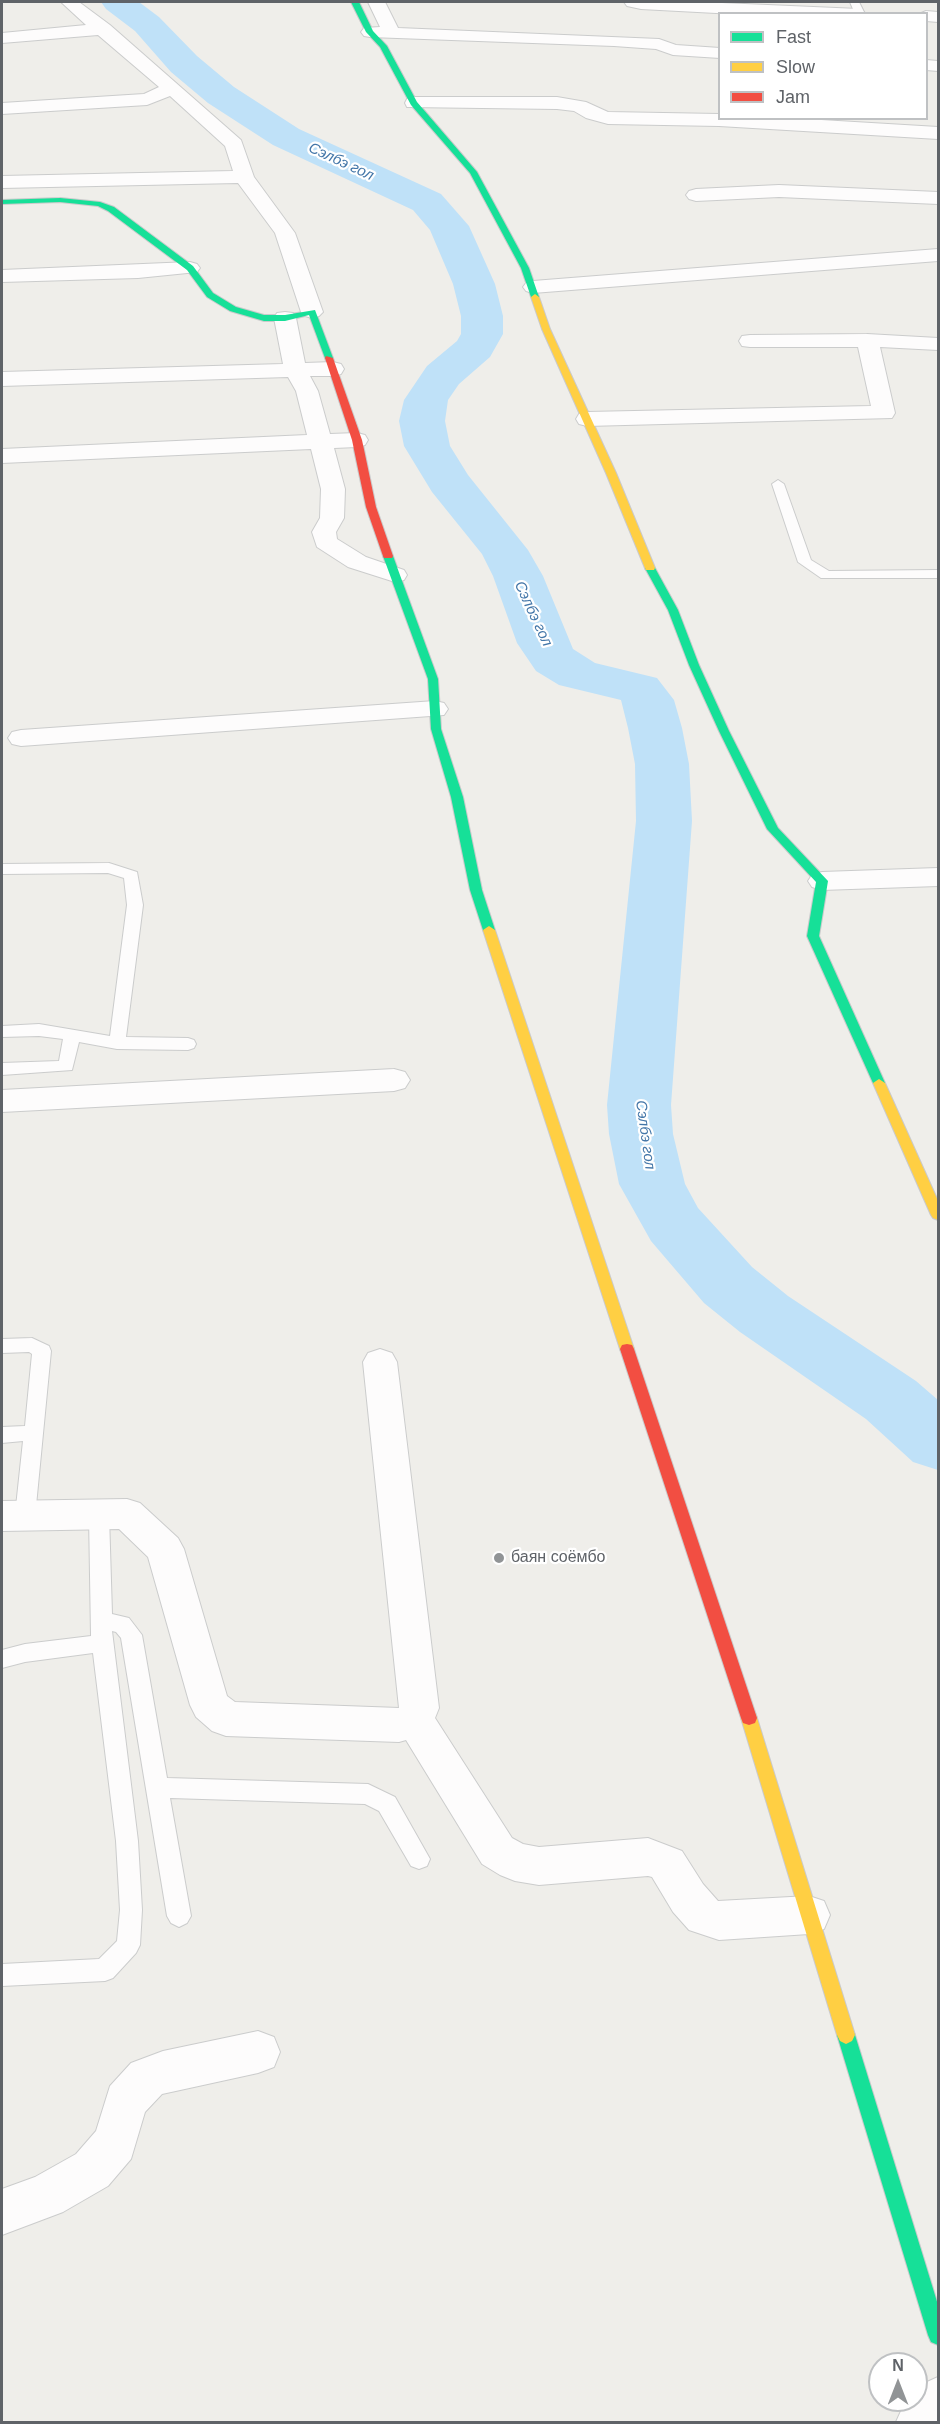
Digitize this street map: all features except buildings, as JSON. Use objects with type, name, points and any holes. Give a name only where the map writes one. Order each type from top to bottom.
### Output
[{"type":"street","points":[[69,2],[104,29],[234,144],[244,177],[285,233],[357,440],[371,507],[433,679],[436,729],[457,796],[476,890],[747,1713],[939,2335]]},
{"type":"street","points":[[355,2],[370,32],[383,46],[414,103],[473,172],[525,268],[546,329],[587,419],[644,555],[673,610],[694,665],[724,731],[773,829],[822,881],[939,877]]},
{"type":"street","points":[[377,2],[392,32]]},
{"type":"street","points":[[633,2],[815,12]]},
{"type":"street","points":[[2,38],[104,29]]},
{"type":"street","points":[[370,32],[659,44],[673,50],[718,52]]},
{"type":"street","points":[[2,109],[147,99],[172,88]]},
{"type":"street","points":[[414,103],[557,103],[579,106],[592,114],[608,117],[718,120],[939,133]]},
{"type":"street","points":[[2,182],[244,177]]},
{"type":"street","points":[[696,195],[779,191],[939,198]]},
{"type":"street","points":[[2,202],[60,200],[100,204],[111,209],[190,268],[210,295],[233,309],[264,318],[285,318],[312,312]]},
{"type":"street","points":[[532,287],[939,255]]},
{"type":"street","points":[[2,276],[190,268]]},
{"type":"street","points":[[285,318],[295,370],[308,391],[319,442],[333,489],[332,518],[324,532],[326,542],[357,562],[395,575]]},
{"type":"street","points":[[750,340],[867,340],[939,344]]},
{"type":"street","points":[[587,419],[884,413],[867,340]]},
{"type":"street","points":[[2,379],[333,369]]},
{"type":"street","points":[[2,456],[357,440]]},
{"type":"street","points":[[21,738],[435,709]]},
{"type":"street","points":[[822,881],[813,936],[939,1215]]},
{"type":"street","points":[[2,1101],[394,1080]]},
{"type":"street","points":[[380,1362],[419,1708],[415,1720]]},
{"type":"street","points":[[13,1516],[127,1514],[165,1549],[210,1705],[226,1719],[399,1725],[415,1720]]},
{"type":"street","points":[[415,1720],[497,1851],[515,1862],[539,1866],[648,1857],[668,1864],[688,1898],[704,1916],[719,1920],[809,1915]]},
{"type":"street","points":[[2,2212],[47,2196],[92,2170],[115,2143],[126,2101],[147,2078],[163,2072],[258,2052]]},
{"type":"street","points":[[920,2422],[933,2404],[939,2401]]},
{"type":"lane","points":[[778,484],[805,562],[826,575],[939,574]]},
{"type":"lane","points":[[2,868],[109,868],[131,875],[135,905],[117,1043]]},
{"type":"lane","points":[[2,1031],[39,1030],[117,1043],[188,1044]]},
{"type":"lane","points":[[2,1069],[66,1066],[72,1035]]},
{"type":"lane","points":[[2,1346],[32,1345],[42,1352],[34,1433],[13,1516]]},
{"type":"lane","points":[[2,1435],[34,1433]]},
{"type":"lane","points":[[2,1975],[105,1970],[128,1945],[131,1910],[128,1841],[102,1643],[99,1515]]},
{"type":"lane","points":[[101,1621],[122,1624],[131,1635],[179,1916]]},
{"type":"lane","points":[[2,1659],[25,1653],[102,1643]]},
{"type":"lane","points":[[158,1788],[368,1794],[387,1804],[419,1860]]},
{"type":"waterway","name":"Сэлбэ гол","points":[[118,2],[147,24],[184,64],[221,95],[286,137],[427,202],[449,226],[474,284],[482,316],[482,334],[475,348],[443,375],[426,400],[422,421],[427,446],[449,482],[504,550],[518,576],[543,643],[554,660],[577,674],[639,689],[648,700],[655,728],[662,764],[664,821],[639,1105],[641,1134],[652,1184],[674,1224],[728,1285],[764,1314],[891,1400],[938,1442]]},
{"type":"traffic: fast","points":[[355,2],[370,32],[383,46],[414,103],[473,172],[525,268],[535,297]]},
{"type":"traffic: fast","points":[[2,202],[60,200],[100,204],[111,209],[190,268],[210,295],[233,309],[264,318],[285,318],[312,312],[329,358]]},
{"type":"traffic: fast","points":[[388,556],[433,679],[436,729],[457,797],[476,890],[489,930]]},
{"type":"traffic: fast","points":[[650,568],[673,610],[694,665],[724,731],[773,829],[822,881],[813,936],[879,1083]]},
{"type":"traffic: fast","points":[[846,2035],[938,2335]]},
{"type":"traffic: slow","points":[[535,297],[546,329],[611,473],[650,568]]},
{"type":"traffic: slow","points":[[489,930],[627,1349]]},
{"type":"traffic: slow","points":[[879,1083],[938,1215]]},
{"type":"traffic: slow","points":[[749,1718],[846,2035]]},
{"type":"traffic: jam","points":[[329,358],[357,440],[371,507],[388,556]]},
{"type":"traffic: jam","points":[[627,1349],[749,1718]]},
{"type":"place","name":"баян соёмбо","points":[[499,1558]]}]
